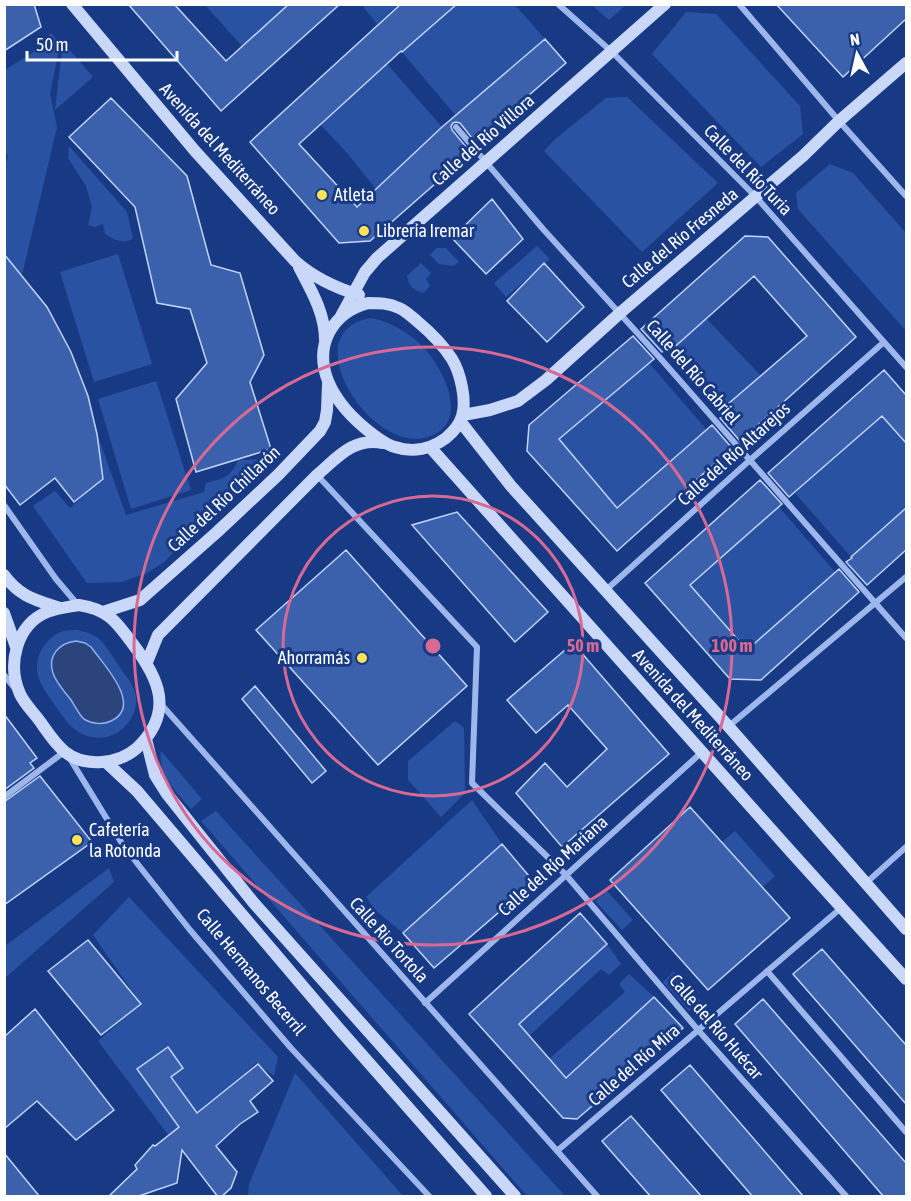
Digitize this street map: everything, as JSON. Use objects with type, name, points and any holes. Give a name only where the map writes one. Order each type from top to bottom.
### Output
[{"type":"street","name":"Avenida del Mediterráneo","points":[[72,4],[195,151],[295,261]]},
{"type":"street","name":"Calle del Río Turia","points":[[558,4],[612,52],[756,197],[906,367]]},
{"type":"street","name":"Calle del Río Villora","points":[[341,316],[365,272],[377,258],[665,4]]},
{"type":"street","points":[[739,4],[906,196]]},
{"type":"street","name":"Calle del Río Fresneda","points":[[461,418],[518,401],[546,380],[906,63]]},
{"type":"street","name":"Calle del Río Cabriel","points":[[456,128],[906,638]]},
{"type":"street","points":[[147,662],[158,635],[317,475],[341,454],[359,443],[375,441],[407,450],[430,447],[450,435],[461,418],[464,409],[460,378],[451,358],[424,327],[398,307],[378,303],[329,284],[295,261]]},
{"type":"street","points":[[295,261],[323,317],[326,341]]},
{"type":"street","points":[[378,303],[358,306],[341,316],[334,323],[323,351],[328,380],[339,399],[350,415],[385,443]]},
{"type":"street","name":"Calle del Río Altarejos","points":[[605,590],[884,342]]},
{"type":"street","name":"Calle del Río Chillarón","points":[[103,612],[140,600],[278,475],[320,431],[325,422],[328,380]]},
{"type":"street","name":"Avenida del Mediterráneo","points":[[461,418],[511,486],[729,727],[906,929]]},
{"type":"street","name":"Avenida del Mediterráneo","points":[[430,447],[906,979]]},
{"type":"street","name":"Calle del Río Huécar","points":[[317,475],[477,647],[472,783],[566,875],[698,1030],[846,1197]]},
{"type":"street","points":[[4,506],[56,579],[78,605]]},
{"type":"street","points":[[4,575],[21,593],[60,608]]},
{"type":"street","points":[[729,727],[906,577]]},
{"type":"street","points":[[4,675],[56,744],[66,753],[84,760],[106,762],[119,759],[133,751],[146,739],[154,727],[159,702],[154,676],[147,662],[117,623],[93,607],[78,605],[46,612],[28,626],[21,635],[16,647],[15,666],[20,695]]},
{"type":"street","points":[[4,613],[16,647]]},
{"type":"street","name":"Calle Rio Tortola","points":[[159,702],[597,1197]]},
{"type":"street","points":[[146,739],[155,775],[253,902],[515,1197]]},
{"type":"street","name":"Calle del Río Mariana","points":[[425,1003],[702,752]]},
{"type":"street","points":[[4,797],[66,753]]},
{"type":"street","name":"Calle Hermanos Becerril","points":[[66,753],[121,842],[183,921],[290,1047],[429,1197]]},
{"type":"street","name":"Calle Hermanos Becerril","points":[[106,762],[137,791],[340,1030],[486,1197]]},
{"type":"street","points":[[866,884],[906,847]]},
{"type":"street","name":"Calle del Río Mira","points":[[557,1151],[841,908]]},
{"type":"street","points":[[767,971],[906,1132]]},
{"type":"shaded area","points":[[205,5],[289,5],[242,46]]},
{"type":"shaded area","points":[[362,5],[398,5],[377,24]]},
{"type":"shaded area","points":[[457,5],[515,5],[545,39],[456,116],[402,52]]},
{"type":"shaded area","points":[[592,5],[626,5],[609,20]]},
{"type":"shaded area","points":[[686,12],[716,14],[800,106],[803,134],[761,167],[652,54]]},
{"type":"shaded area","points":[[51,33],[60,45],[50,94],[57,127],[22,275],[5,257],[4,170],[8,156],[4,152],[5,70],[35,51]]},
{"type":"shaded area","points":[[63,42],[93,77],[55,110]]},
{"type":"shaded area","points":[[387,64],[442,127],[376,189],[321,125]]},
{"type":"shaded area","points":[[627,97],[718,183],[642,252],[544,151],[554,140],[606,98]]},
{"type":"shaded area","points":[[69,146],[127,212],[133,239],[119,241],[105,234],[103,224],[95,227],[88,225],[92,207],[86,186],[68,158]]},
{"type":"shaded area","points":[[830,164],[853,173],[906,233],[906,331],[798,209],[796,193]]},
{"type":"shaded area","points":[[537,246],[550,259],[506,297],[494,283]]},
{"type":"shaded area","points":[[436,248],[446,248],[459,262],[453,266],[439,264],[430,255]]},
{"type":"shaded area","points":[[118,254],[152,364],[94,382],[60,272]]},
{"type":"shaded area","points":[[421,263],[431,273],[426,279],[430,286],[423,293],[412,287],[407,276]]},
{"type":"shaded area","points":[[371,318],[397,327],[428,352],[444,378],[449,393],[451,407],[449,419],[441,430],[428,437],[406,438],[384,428],[364,411],[348,389],[339,366],[339,345],[348,328]]},
{"type":"shaded area","points":[[706,318],[760,375],[721,410],[670,351]]},
{"type":"shaded area","points":[[649,363],[707,430],[617,508],[559,439]]},
{"type":"shaded area","points":[[156,381],[191,490],[131,509],[98,399]]},
{"type":"shaded area","points":[[882,416],[906,443],[906,508],[851,557],[795,493]]},
{"type":"shaded area","points":[[97,434],[126,515],[204,492],[206,483],[229,474],[238,460],[270,459],[163,563],[145,574],[121,582],[87,583],[33,506],[55,491],[70,508],[102,479]]},
{"type":"shaded area","points":[[779,507],[835,572],[747,649],[690,585]]},
{"type":"shaded area","points":[[77,630],[93,635],[103,643],[129,680],[136,695],[132,718],[121,730],[107,737],[95,738],[74,729],[56,707],[37,672],[41,650],[45,644],[56,634]]},
{"type":"shaded area","points":[[76,641],[91,647],[118,685],[123,706],[120,714],[111,721],[98,723],[84,719],[54,677],[52,661],[56,651],[64,644]]},
{"type":"shaded area","points":[[455,721],[464,728],[465,793],[441,817],[408,780],[408,761]]},
{"type":"shaded area","points":[[161,751],[202,799],[191,809],[165,776]]},
{"type":"shaded area","points":[[472,800],[502,844],[403,933],[375,910],[366,897]]},
{"type":"shaded area","points":[[216,811],[565,1196],[527,1196],[201,821]]},
{"type":"shaded area","points":[[735,831],[775,876],[763,887],[722,842]]},
{"type":"shaded area","points":[[109,868],[114,882],[5,978],[5,946]]},
{"type":"shaded area","points":[[606,890],[633,920],[622,930],[595,901]]},
{"type":"shaded area","points":[[129,897],[278,1057],[274,1076],[256,1063],[172,1140],[98,1041],[141,1004],[93,935]]},
{"type":"shaded area","points":[[607,944],[621,964],[609,975],[601,969],[529,1036],[519,1024]]},
{"type":"shaded area","points":[[674,971],[701,1001],[689,1011],[663,982]]},
{"type":"shaded area","points":[[629,974],[654,997],[565,1078],[549,1059],[625,992],[619,984]]},
{"type":"shaded area","points":[[295,1073],[403,1196],[248,1196],[249,1184]]},
{"type":"building","points":[[4,4],[34,4],[41,27],[4,51]]},
{"type":"building","points":[[128,4],[174,4],[226,61],[289,4],[340,4],[221,111]]},
{"type":"building","points":[[401,4],[457,4],[401,51],[299,144],[357,207],[442,127],[545,39],[566,63],[475,142],[460,123],[453,123],[452,130],[467,148],[465,150],[469,154],[370,241],[339,243],[250,142]]},
{"type":"building","points":[[776,4],[906,4],[906,19],[843,77]]},
{"type":"building","points":[[111,98],[187,176],[211,265],[240,273],[264,355],[250,382],[271,449],[196,472],[176,399],[207,363],[190,309],[157,303],[135,207],[69,137]]},
{"type":"building","points":[[492,199],[523,239],[486,274],[452,238]]},
{"type":"building","points":[[745,236],[768,237],[856,337],[740,441],[720,418],[725,414],[721,410],[807,336],[754,276],[670,351],[667,348],[662,352],[641,329]]},
{"type":"building","points":[[4,254],[47,307],[71,352],[88,396],[97,434],[103,479],[74,502],[55,478],[20,505],[4,484]]},
{"type":"building","points":[[544,263],[584,307],[547,342],[507,301]]},
{"type":"building","points":[[633,336],[654,359],[559,439],[617,508],[712,425],[732,448],[617,551],[527,451],[529,425]]},
{"type":"building","points":[[884,370],[906,395],[906,443],[882,416],[789,497],[768,473]]},
{"type":"building","points":[[760,480],[782,504],[690,585],[747,650],[839,569],[859,592],[761,680],[730,679],[645,583]]},
{"type":"building","points":[[906,508],[906,550],[867,585],[846,562]]},
{"type":"building","points":[[457,512],[548,612],[515,642],[412,525]]},
{"type":"building","name":"Ahorramás","points":[[346,550],[467,686],[378,765],[256,630]]},
{"type":"building","points":[[573,643],[669,754],[562,847],[516,793],[545,763],[567,787],[607,749],[568,705],[536,733],[507,700]]},
{"type":"building","points":[[255,686],[326,771],[312,783],[242,699]]},
{"type":"building","points":[[4,714],[37,758],[30,763],[34,768],[4,790]]},
{"type":"building","points":[[40,776],[92,842],[4,905],[4,802]]},
{"type":"building","points":[[690,807],[790,918],[708,990],[610,880]]},
{"type":"building","points":[[502,844],[534,882],[434,968],[403,933]]},
{"type":"building","points":[[580,913],[607,944],[519,1024],[566,1078],[654,997],[683,1028],[577,1119],[563,1118],[469,1014]]},
{"type":"building","points":[[88,940],[141,1004],[101,1035],[48,971]]},
{"type":"building","points":[[822,949],[906,1045],[906,1104],[793,974]]},
{"type":"building","points":[[763,999],[906,1163],[906,1197],[884,1197],[735,1024]]},
{"type":"building","points":[[35,1009],[114,1110],[76,1140],[37,1101],[4,1129],[4,1037]]},
{"type":"building","points":[[168,1047],[183,1068],[171,1077],[197,1113],[258,1064],[273,1081],[250,1101],[258,1112],[240,1124],[216,1146],[237,1172],[231,1188],[218,1197],[182,1150],[177,1183],[136,1197],[108,1197],[137,1169],[135,1165],[153,1145],[155,1146],[179,1127],[137,1069]]},
{"type":"building","points":[[690,1065],[804,1197],[753,1197],[661,1090]]},
{"type":"building","points":[[631,1116],[702,1197],[651,1197],[602,1141]]},
{"type":"building","points":[[4,1153],[40,1197],[4,1197]]},
{"type":"place","name":"Atleta","points":[[322,195]]},
{"type":"place","name":"Librería Iremar","points":[[364,231]]},
{"type":"place","name":"Ahorramás","points":[[362,658]]},
{"type":"place","name":"Cafetería la Rotonda","points":[[77,840]]}]
